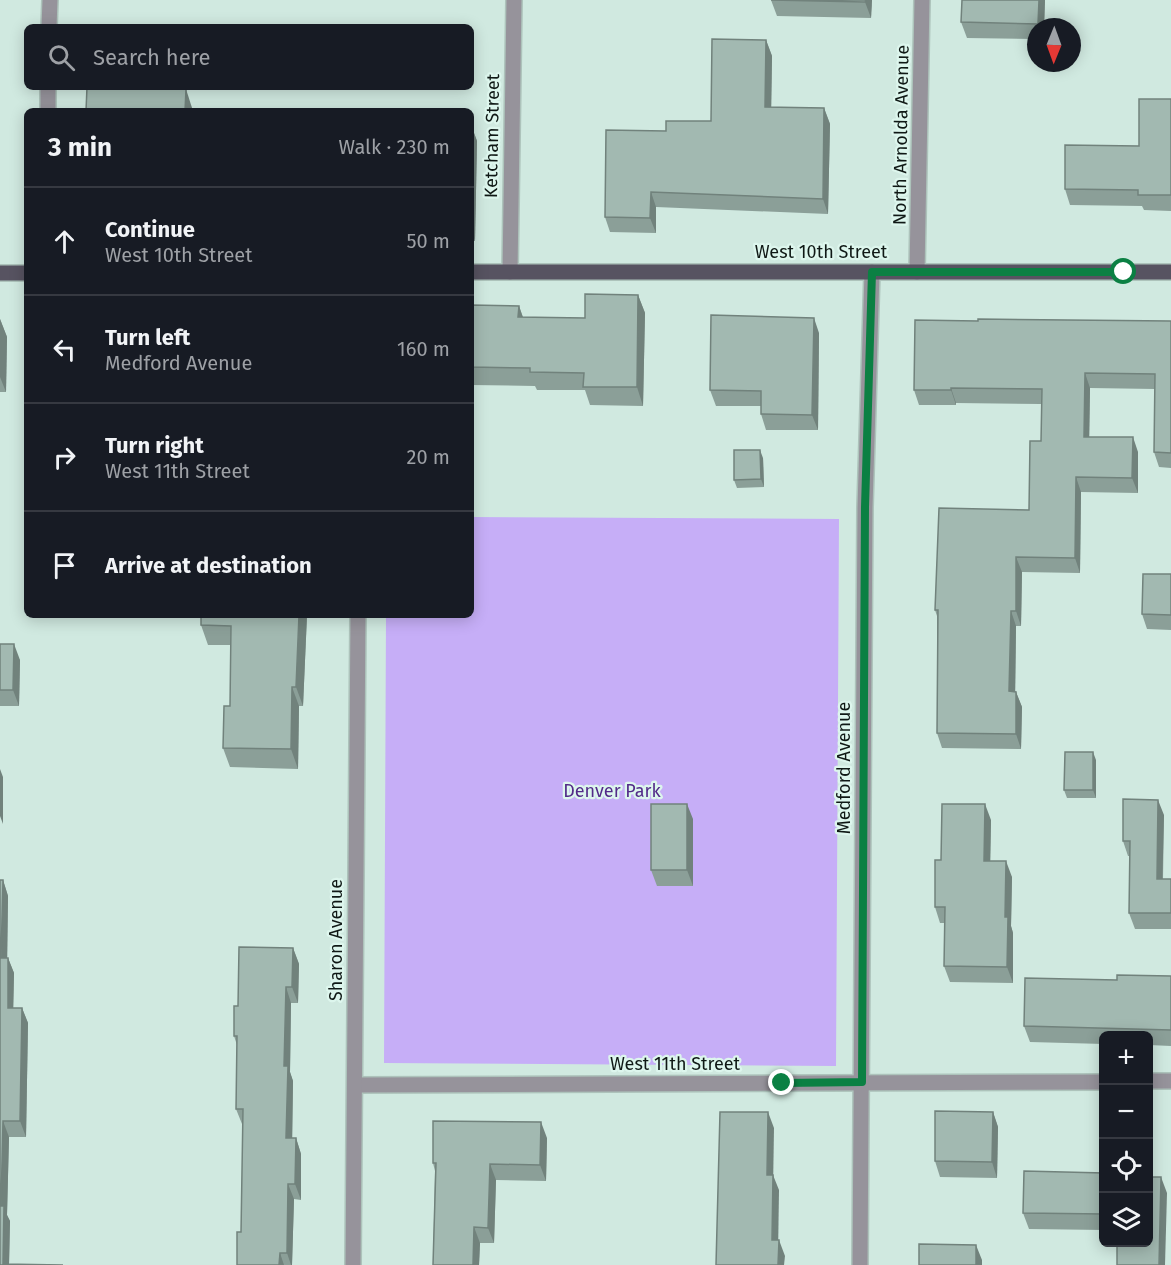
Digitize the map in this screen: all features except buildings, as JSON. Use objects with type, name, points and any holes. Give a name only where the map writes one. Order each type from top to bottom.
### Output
[{"type":"main road","name":"West 10th Street","points":[[474,272],[1171,272]]},
{"type":"main road","points":[[0,273],[24,273]]},
{"type":"street","points":[[49,24],[50,0]]},
{"type":"street","name":"Ketcham Street","points":[[510,272],[514,0]]},
{"type":"street","name":"North Arnolda Avenue","points":[[918,272],[922,0]]},
{"type":"street","points":[[48,90],[48,108]]},
{"type":"street","name":"Medford Avenue","points":[[860,1265],[865,507],[872,272]]},
{"type":"street","name":"Sharon Avenue","points":[[353,1265],[358,618]]},
{"type":"street","points":[[1153,1081],[1171,1081]]},
{"type":"street","name":"West 11th Street","points":[[354,1085],[1099,1082]]},
{"type":"green space","name":"Denver Park","points":[[474,517],[839,519],[836,1066],[384,1063],[386,618],[474,618]]},
{"type":"route","points":[[782,1083],[862,1082],[865,507],[872,272],[1124,272]]}]
